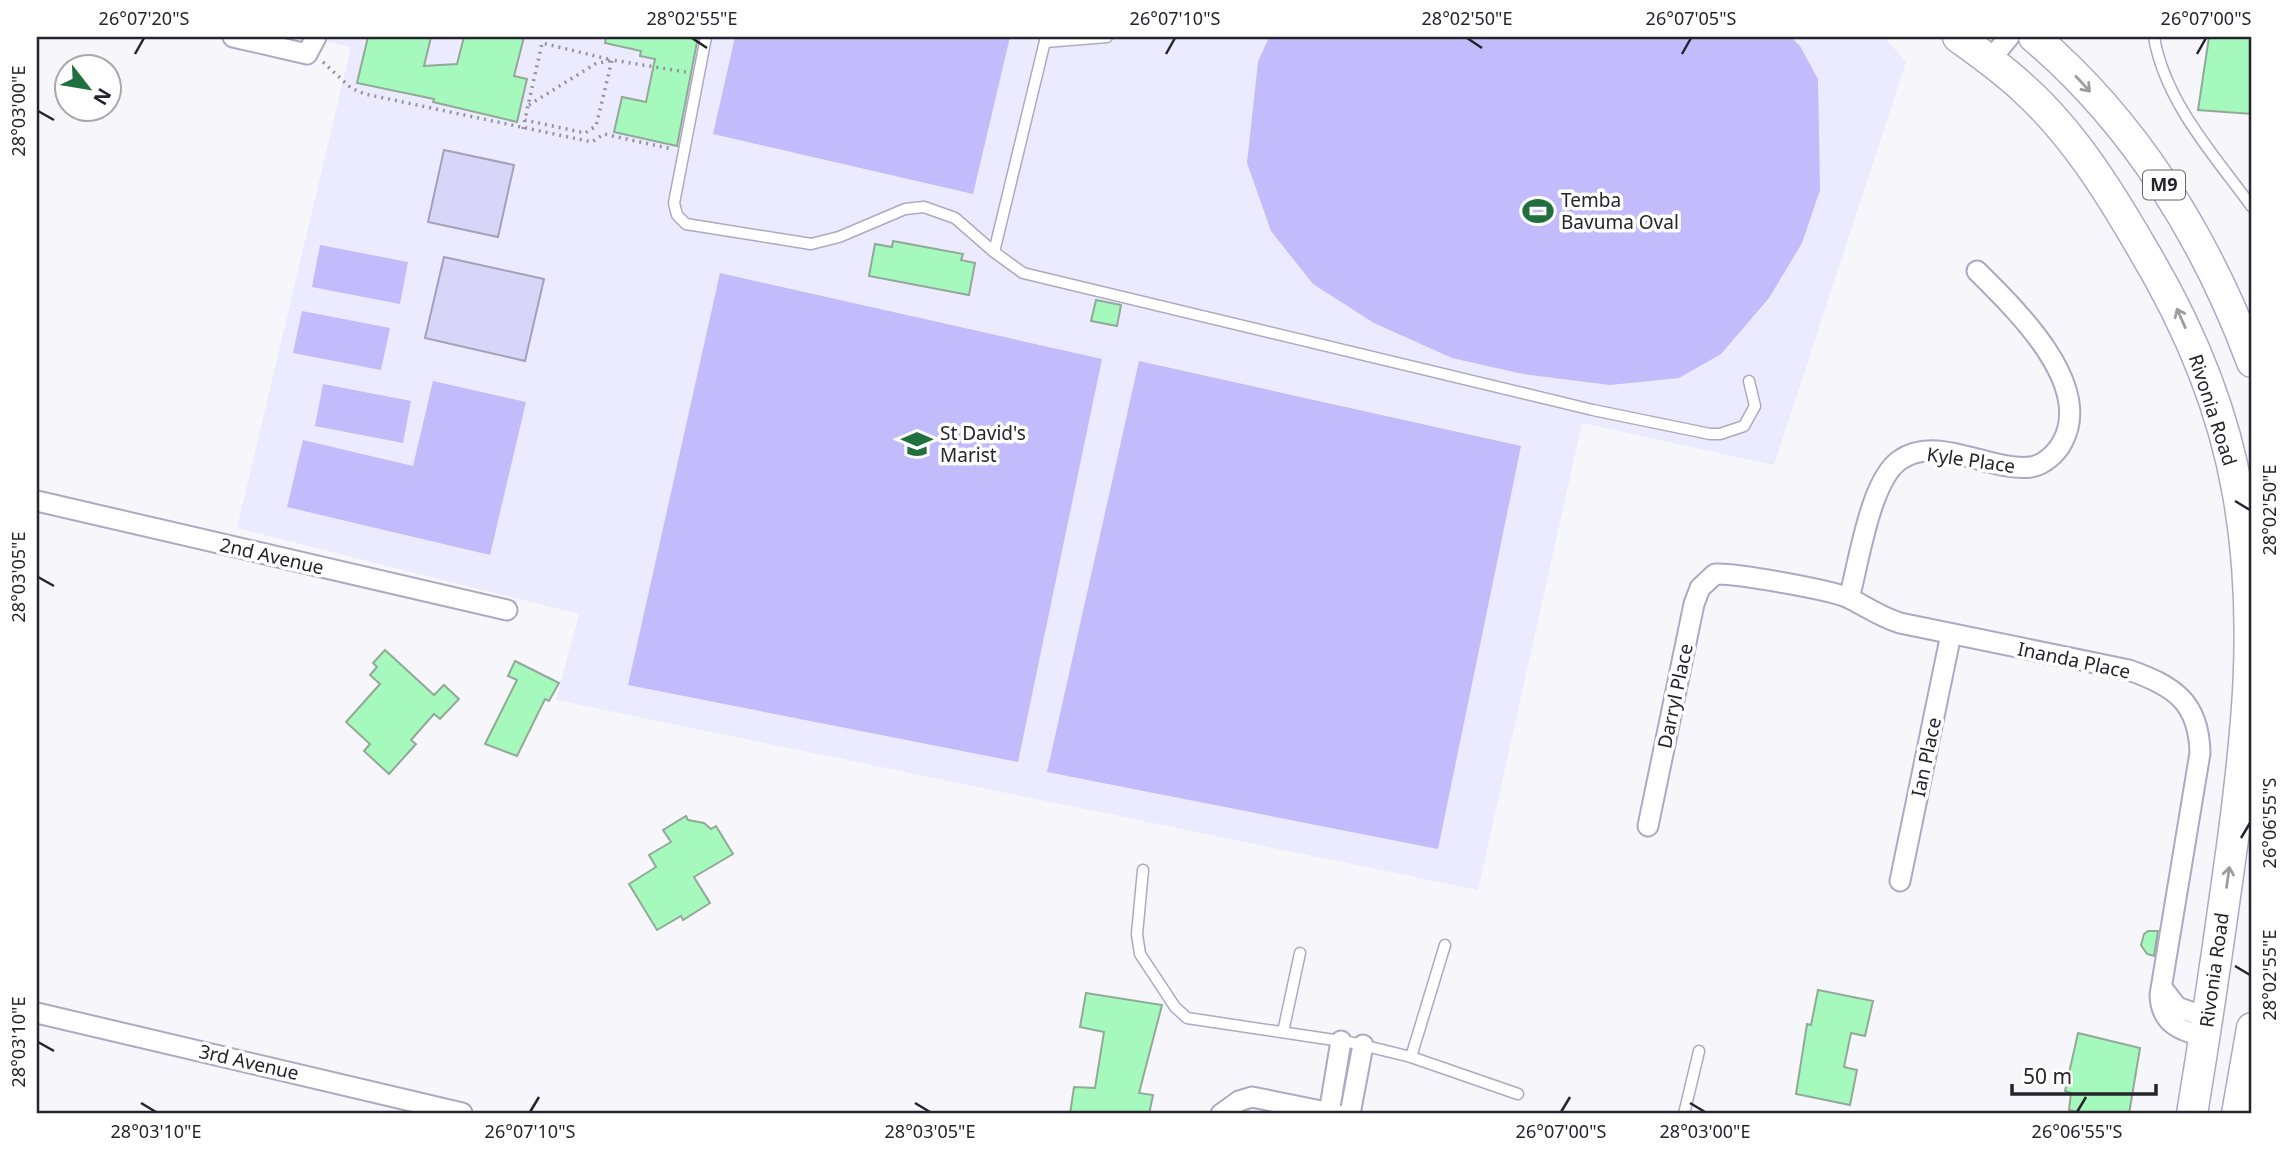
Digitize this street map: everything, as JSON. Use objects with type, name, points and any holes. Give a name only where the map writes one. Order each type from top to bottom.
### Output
[{"type":"main road","name":"Rivonia Road","points":[[1958,37],[2024,88],[2053,119],[2087,160],[2146,254],[2180,314],[2210,391],[2238,492],[2248,576],[2251,668],[2245,759],[2192,1114]]},
{"type":"main road","name":"M9","points":[[2034,37],[2057,57],[2106,110],[2161,181],[2201,245],[2252,362]]},
{"type":"main road","points":[[2237,1114],[2252,1028]]},
{"type":"street","points":[[233,37],[312,47]]},
{"type":"street","points":[[1990,60],[2009,37]]},
{"type":"street","name":"Kyle Place","points":[[1849,598],[1878,488],[1888,470],[1901,458],[1917,453],[1939,453],[2016,467],[2033,467],[2047,460],[2059,448],[2069,430],[2071,407],[2051,357],[2019,315],[1977,271]]},
{"type":"street","name":"2nd Avenue","points":[[37,501],[507,610]]},
{"type":"street","name":"Inanda Place","points":[[1715,574],[1741,576],[1849,598],[1880,617],[2129,670],[2171,689],[2191,710],[2199,733],[2200,753],[2162,988],[2162,1011],[2171,1024],[2184,1032],[2206,1027]]},
{"type":"street","name":"Darryl Place","points":[[1648,826],[1694,604],[1700,588],[1715,574]]},
{"type":"street","name":"Ian Place","points":[[1900,881],[1951,634]]},
{"type":"street","name":"3rd Avenue","points":[[37,1013],[462,1112]]},
{"type":"street","points":[[1221,1114],[1239,1101],[1265,1098],[1332,1114],[1341,1041]]},
{"type":"street","points":[[1350,1114],[1363,1045]]},
{"type":"lane","points":[[706,37],[674,203],[677,215],[686,225],[811,244],[832,240],[905,209],[924,207],[955,218],[1023,273],[1593,410],[1720,435],[1744,426],[1755,406],[1749,381]]},
{"type":"lane","points":[[994,252],[1046,39],[1107,37]]},
{"type":"lane","points":[[2154,37],[2167,82],[2181,108],[2252,207]]},
{"type":"lane","points":[[1143,870],[1137,934],[1140,954],[1175,1007],[1187,1018],[1363,1045],[1411,1057],[1518,1094]]},
{"type":"lane","points":[[1411,1057],[1445,945]]},
{"type":"lane","points":[[1283,1032],[1300,953]]},
{"type":"lane","points":[[1684,1114],[1699,1051]]},
{"type":"path","points":[[523,129],[542,43],[612,60],[699,74]]},
{"type":"path","points":[[312,47],[351,88],[365,94],[592,142],[604,134],[682,152]]},
{"type":"path","points":[[528,106],[595,64],[612,60]]},
{"type":"path","points":[[525,120],[585,133],[596,126],[612,60]]},
{"type":"shaded area","name":"St David's Marist","points":[[307,37],[1884,37],[1906,62],[1774,465],[1582,423],[1478,890],[556,700],[579,614],[237,528],[351,47]]},
{"type":"shaded area","points":[[735,37],[1010,37],[973,194],[713,134]]},
{"type":"shaded area","name":"Temba Bavuma Oval","points":[[1269,37],[1791,37],[1800,46],[1818,79],[1820,190],[1802,243],[1769,298],[1721,354],[1679,378],[1610,385],[1523,374],[1452,358],[1374,323],[1313,284],[1271,231],[1247,163],[1258,62]]},
{"type":"shaded area","points":[[320,245],[408,262],[400,304],[312,287]]},
{"type":"shaded area","points":[[720,273],[1102,359],[1018,762],[628,685]]},
{"type":"shaded area","points":[[302,311],[390,328],[381,370],[293,353]]},
{"type":"shaded area","points":[[1139,361],[1521,446],[1438,849],[1047,772]]},
{"type":"shaded area","points":[[433,381],[526,402],[490,555],[287,507],[303,440],[413,466]]},
{"type":"shaded area","points":[[323,384],[411,401],[403,443],[315,426]]},
{"type":"water","points":[[444,150],[514,165],[498,237],[428,222]]},
{"type":"water","points":[[444,257],[544,279],[525,361],[425,338]]},
{"type":"building","points":[[368,37],[431,37],[424,66],[457,64],[464,37],[524,37],[514,76],[527,79],[517,122],[433,102],[434,99],[357,83]]},
{"type":"building","points":[[606,37],[698,37],[677,146],[614,132],[622,97],[646,102],[655,59],[640,56],[641,51],[605,43]]},
{"type":"building","points":[[2209,37],[2252,37],[2252,114],[2198,110]]},
{"type":"building","points":[[893,241],[963,254],[961,260],[975,263],[969,295],[869,276],[875,244],[892,247]]},
{"type":"building","points":[[1096,300],[1121,305],[1117,326],[1091,321]]},
{"type":"building","points":[[385,650],[434,695],[444,685],[459,699],[440,719],[434,714],[411,740],[416,744],[389,774],[364,751],[370,744],[346,722],[380,684],[370,675],[377,667],[373,663]]},
{"type":"building","points":[[515,661],[559,683],[549,701],[545,699],[517,756],[485,744],[517,680],[508,676]]},
{"type":"building","points":[[686,816],[688,820],[704,823],[711,829],[716,826],[733,854],[694,877],[710,903],[683,920],[681,916],[657,930],[629,884],[656,867],[649,855],[671,842],[663,830]]},
{"type":"building","points":[[2158,931],[2154,956],[2147,954],[2141,945],[2144,934]]},
{"type":"building","points":[[1818,990],[1873,1001],[1865,1036],[1851,1033],[1844,1067],[1857,1070],[1850,1105],[1796,1094],[1807,1024],[1811,1025]]},
{"type":"building","points":[[1086,993],[1162,1005],[1139,1093],[1153,1095],[1149,1114],[1070,1114],[1074,1087],[1095,1088],[1104,1032],[1080,1027]]},
{"type":"building","points":[[2078,1033],[2140,1048],[2129,1114],[2089,1114],[2069,1110],[2071,1093],[2065,1091]]},
{"type":"place","name":"Temba Bavuma Oval","points":[[1538,211]]},
{"type":"place","name":"St David's Marist","points":[[917,444]]}]
